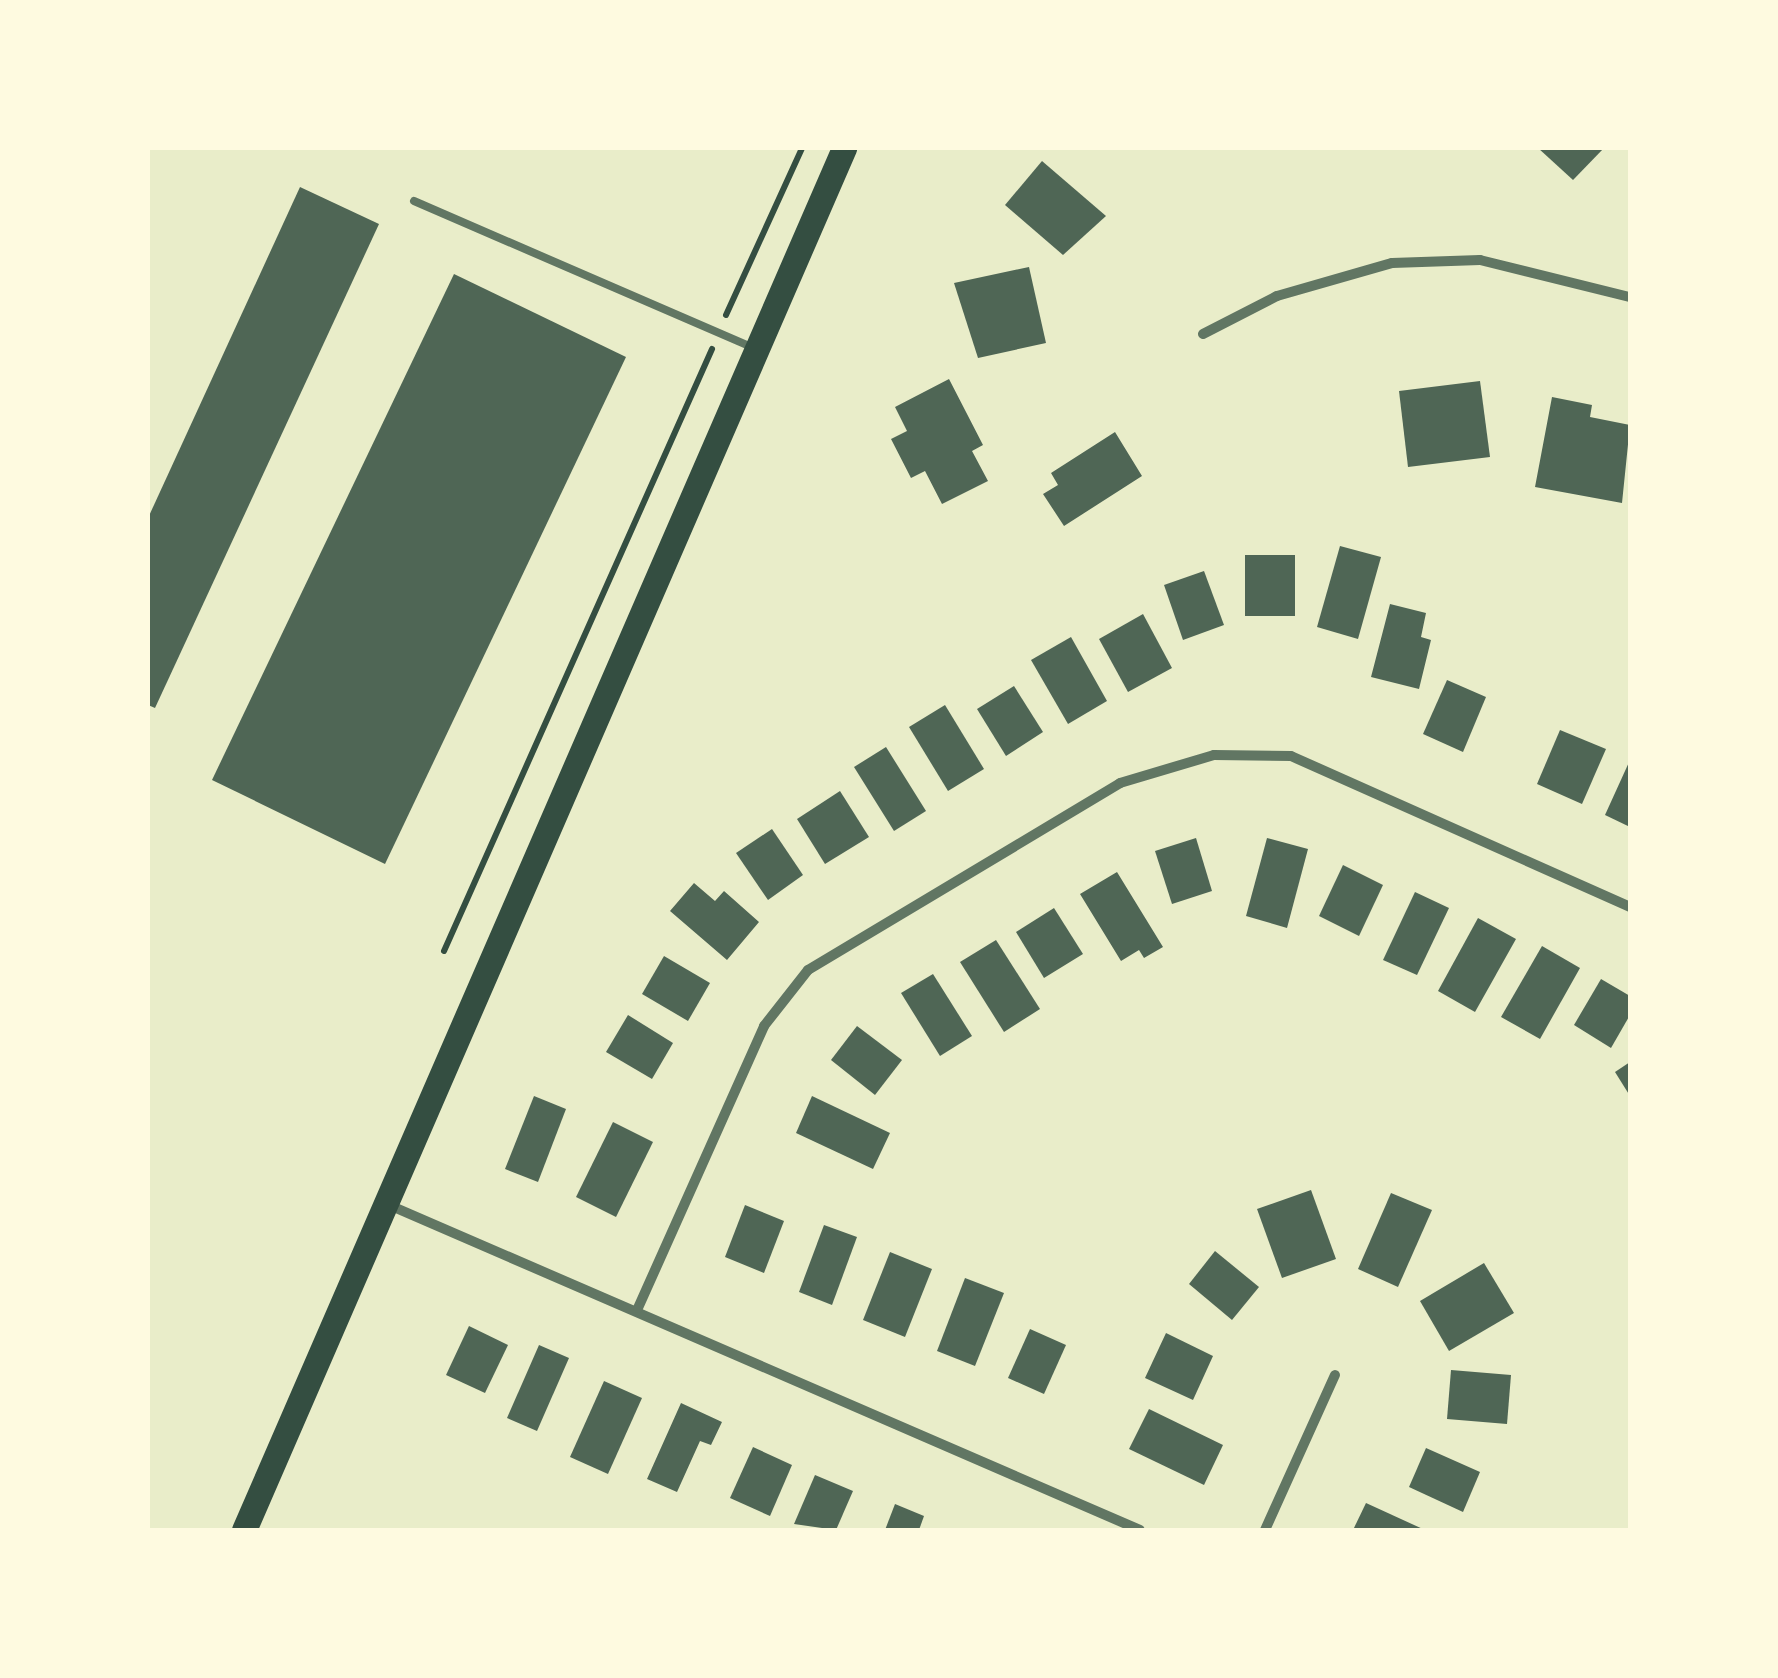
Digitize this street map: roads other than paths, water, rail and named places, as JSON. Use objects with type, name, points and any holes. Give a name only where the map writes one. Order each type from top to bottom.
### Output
[{"type":"highway","points":[[244,1530],[844,148]]},
{"type":"street","points":[[1203,334],[1277,296],[1392,262],[1480,260],[1630,297]]},
{"type":"street","points":[[638,1308],[764,1026],[808,970],[1120,782],[1214,755],[1290,756],[1630,907]]},
{"type":"street","points":[[385,1204],[638,1308],[1140,1530]]},
{"type":"street","points":[[1266,1530],[1335,1375]]},
{"type":"lane","points":[[414,201],[756,349]]}]
